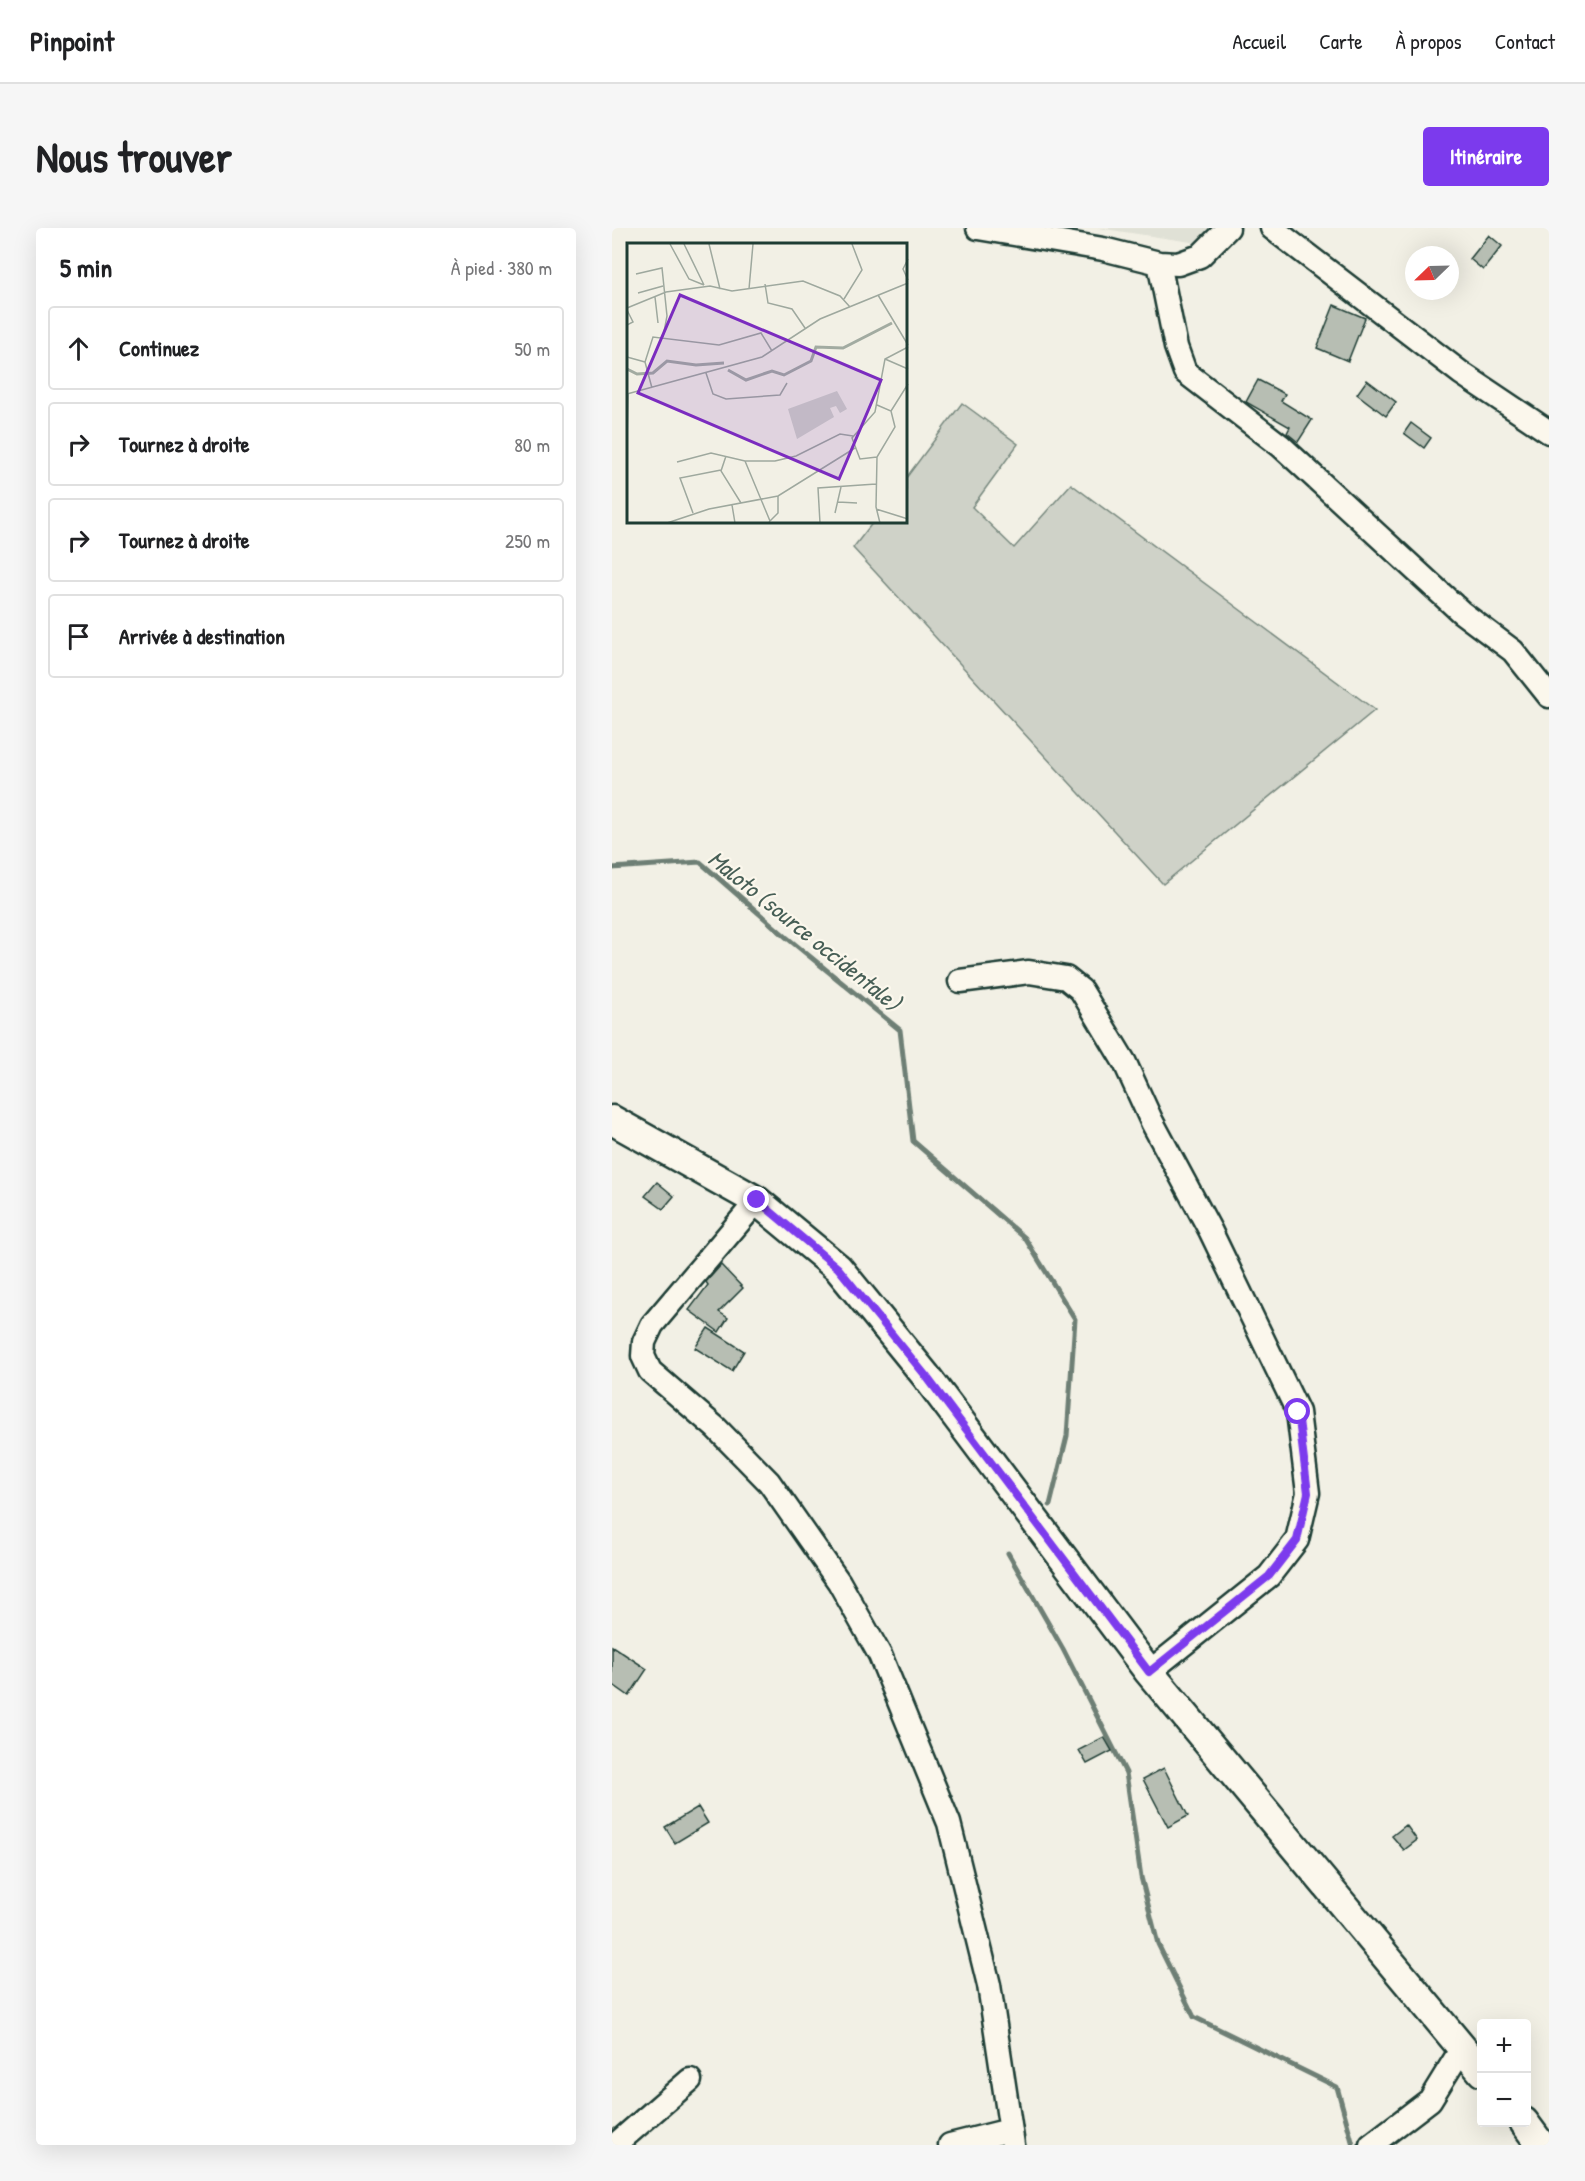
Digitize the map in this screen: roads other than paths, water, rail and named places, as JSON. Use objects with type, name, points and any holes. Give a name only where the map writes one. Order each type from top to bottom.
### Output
[{"type":"main road","points":[[612,1120],[757,1200],[838,1268],[926,1376],[1149,1672],[1477,2066]]},
{"type":"main road","points":[[1527,2127],[1540,2145]]},
{"type":"street","points":[[978,228],[1103,249],[1159,263],[1178,264],[1200,256],[1228,228]]},
{"type":"street","points":[[1272,228],[1461,374],[1549,432]]},
{"type":"street","points":[[1159,263],[1176,347],[1185,372],[1281,446],[1461,612],[1513,651],[1549,696]]},
{"type":"street","points":[[960,981],[1029,972],[1066,978],[1081,990],[1125,1063],[1152,1122],[1210,1230],[1298,1412],[1308,1493],[1297,1540],[1269,1576],[1149,1672]]},
{"type":"street","points":[[757,1200],[652,1325],[644,1342],[643,1356],[650,1371],[716,1428],[769,1482],[839,1582],[880,1655],[949,1822],[989,1985],[1011,2137],[950,2145]]},
{"type":"street","points":[[1371,2145],[1430,2100],[1462,2048]]},
{"type":"street","points":[[615,2145],[690,2080]]},
{"type":"waterway","name":"Maloto (source occidentale)","points":[[612,868],[700,862],[786,937],[900,1030],[913,1141],[1025,1238],[1075,1319],[1067,1436],[1050,1505]]},
{"type":"waterway","name":"Maloto (source occidentale)","points":[[1008,1553],[1063,1649],[1126,1773],[1141,1877],[1158,1944],[1194,2017],[1337,2087],[1353,2145]]}]
